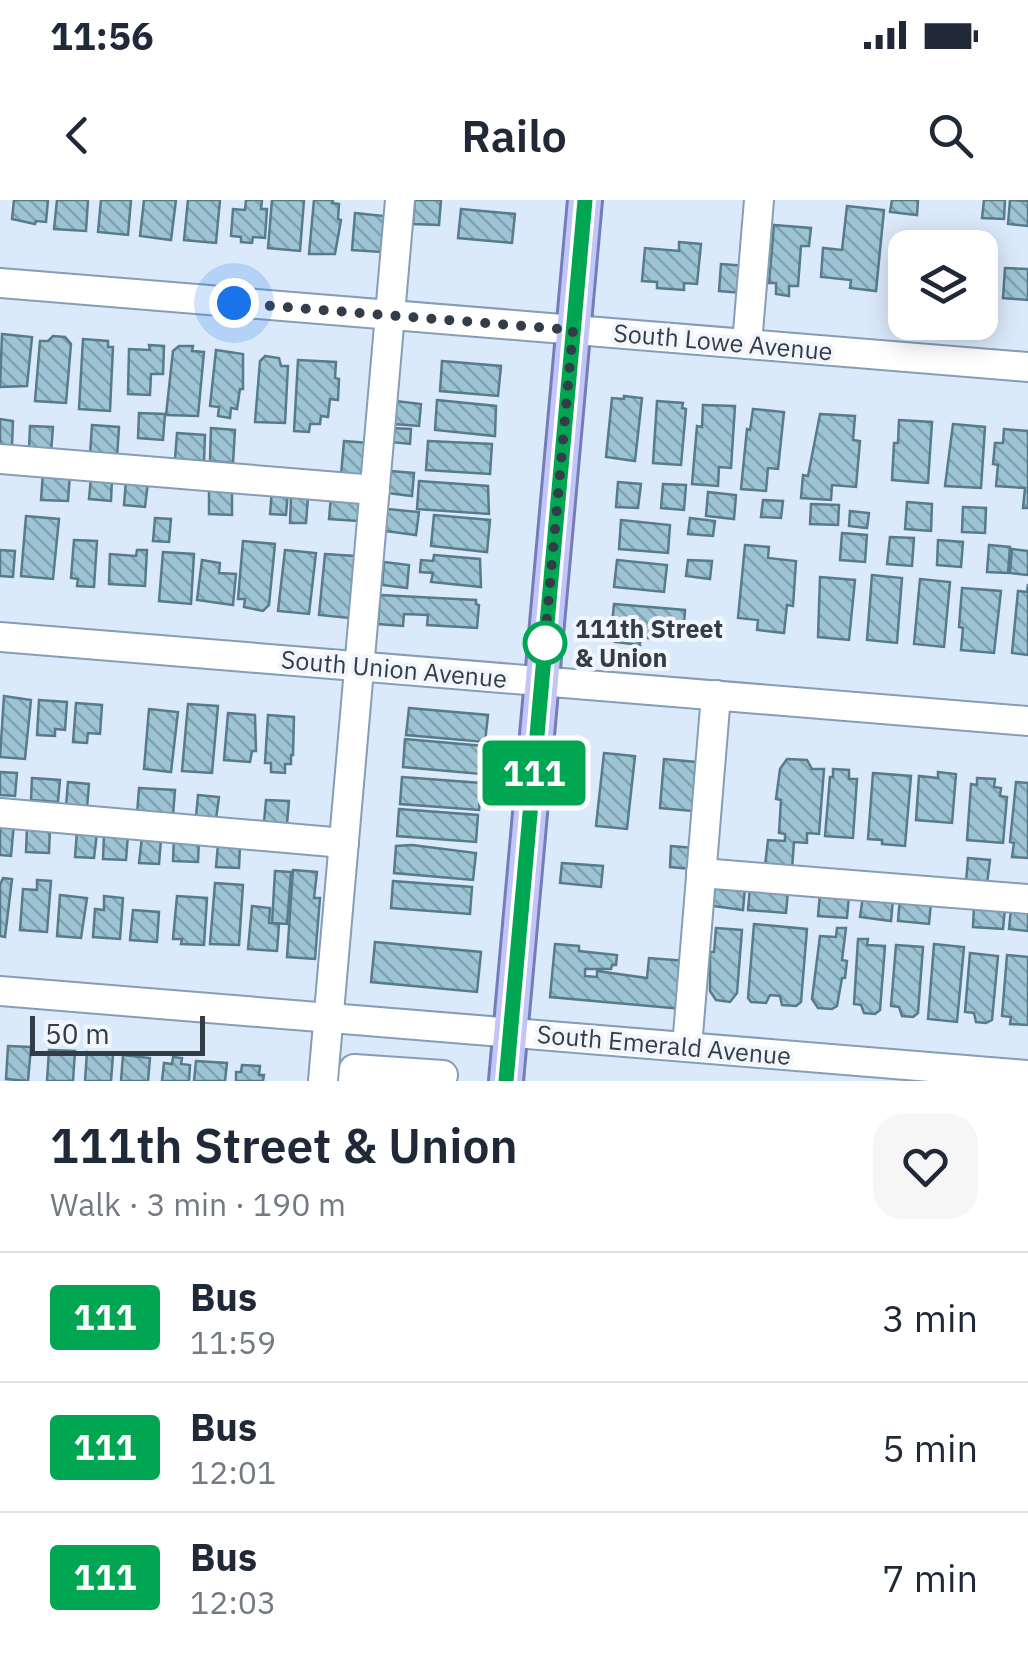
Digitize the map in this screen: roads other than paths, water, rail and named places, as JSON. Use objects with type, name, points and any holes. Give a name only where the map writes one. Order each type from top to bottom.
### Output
[{"type":"main road","points":[[506,1081],[585,200]]},
{"type":"street","points":[[322,1081],[400,200]]},
{"type":"street","points":[[746,344],[759,200]]},
{"type":"street","name":"South Lowe Avenue","points":[[0,284],[1028,366]]},
{"type":"street","points":[[0,460],[375,490]]},
{"type":"street","name":"South Union Avenue","points":[[0,637],[1028,721]]},
{"type":"street","points":[[687,1047],[716,695]]},
{"type":"street","points":[[0,813],[344,842]]},
{"type":"street","points":[[701,873],[1028,899]]},
{"type":"street","name":"South Emerald Avenue","points":[[0,991],[1028,1075]]},
{"type":"street","points":[[353,1081],[354,1070],[442,1078],[446,1028]]},
{"type":"place","name":"111th Street & Union","points":[[545,643]]}]
